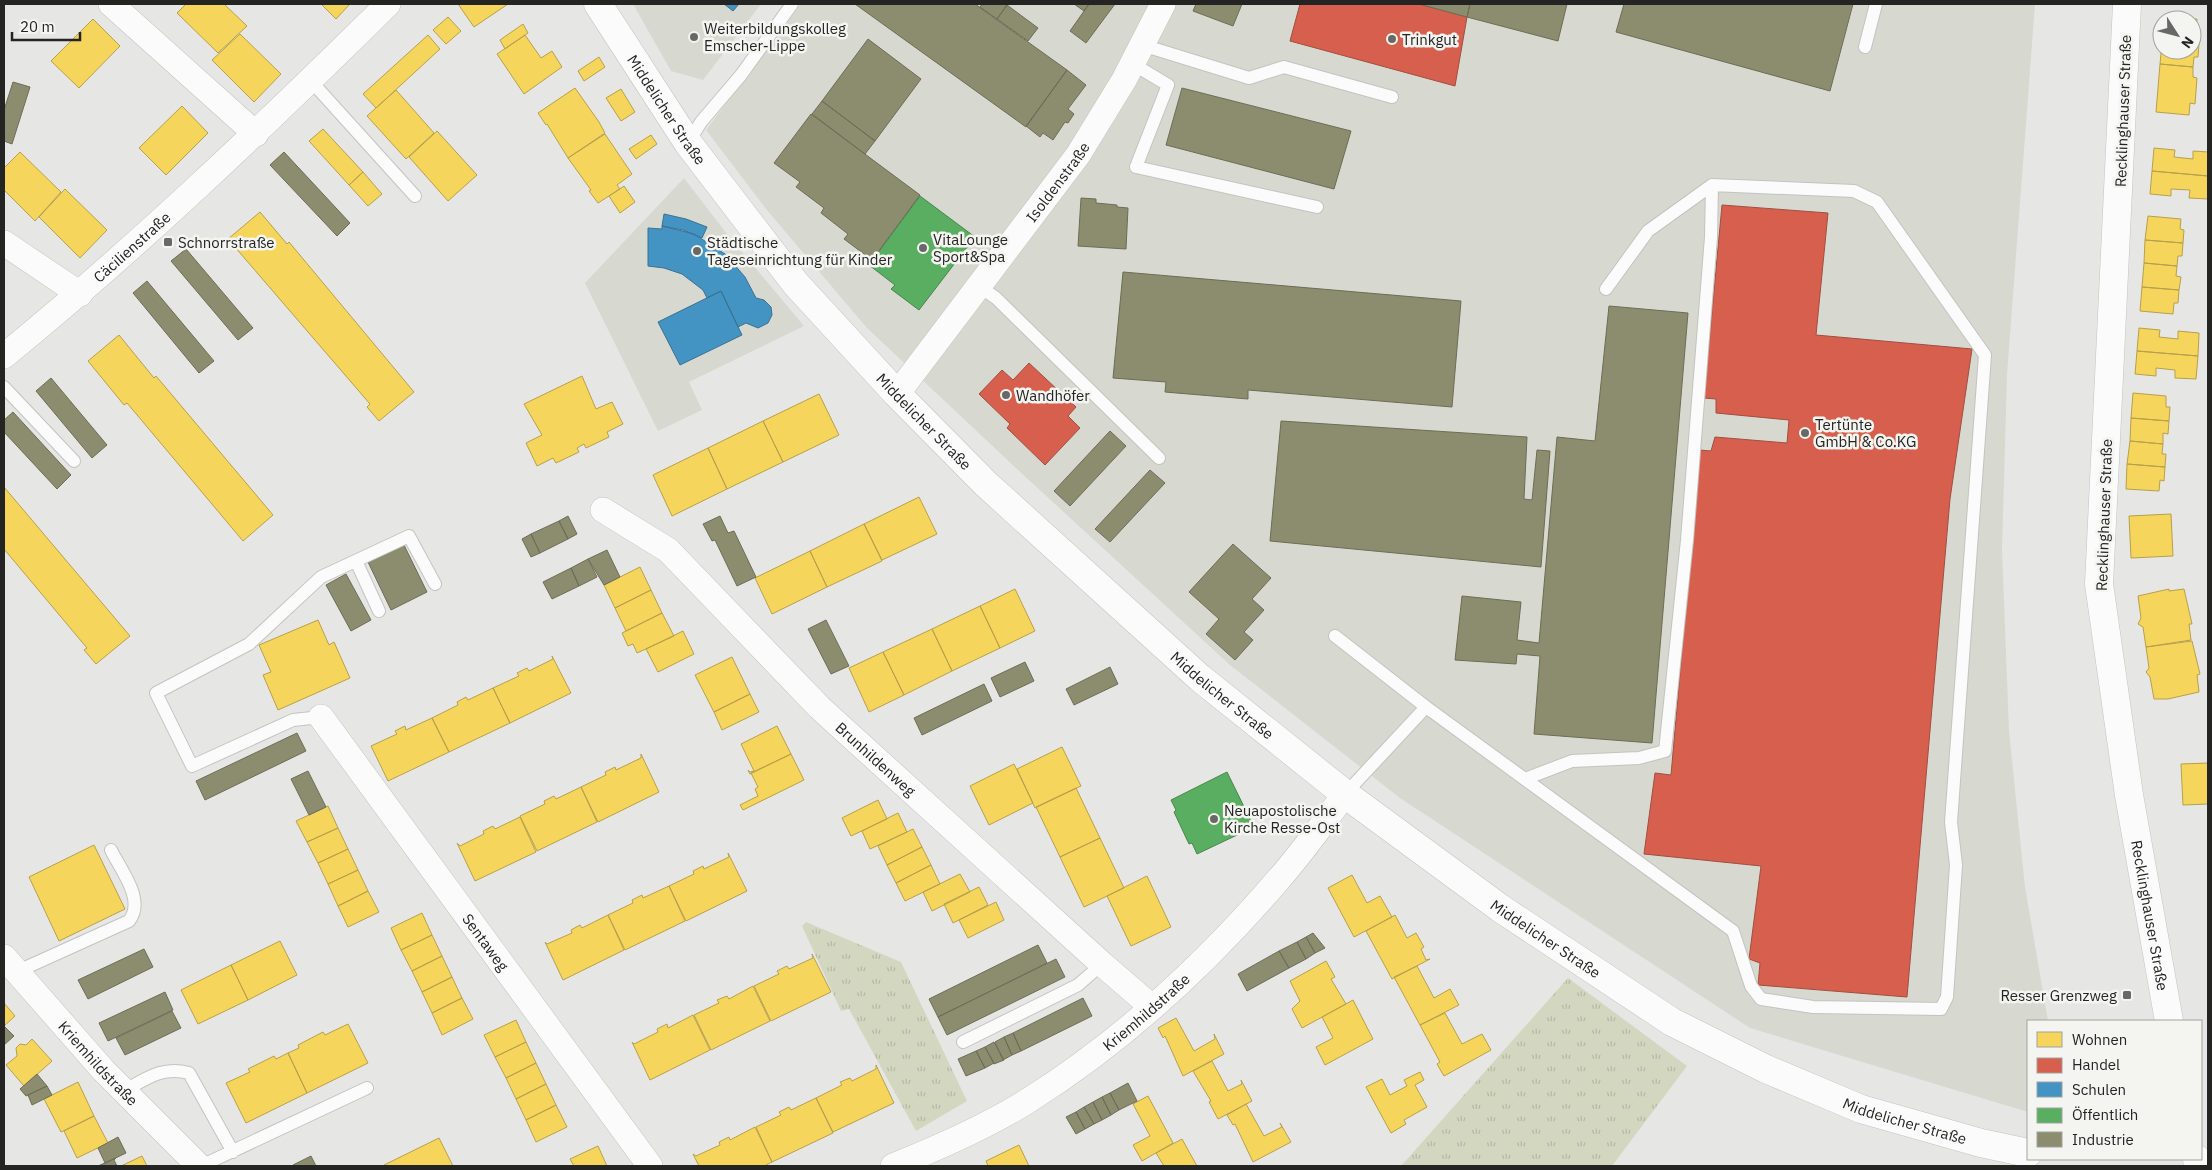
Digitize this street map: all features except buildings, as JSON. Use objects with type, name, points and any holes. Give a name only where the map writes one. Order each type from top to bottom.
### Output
[{"type":"street","points":[[112,4],[256,134]]},
{"type":"street","name":"Cäcilienstraße","points":[[4,356],[80,294],[256,134],[388,4]]},
{"type":"street","name":"Middelicher Straße","points":[[598,4],[688,143],[796,284],[897,394],[986,484],[1200,678],[1346,794],[1500,908],[1672,1022],[1766,1069],[1861,1108],[1981,1143],[2027,1153]]},
{"type":"street","name":"Isoldenstraße","points":[[897,394],[1078,155],[1137,54],[1163,4]]},
{"type":"street","name":"Recklinghauser Straße","points":[[2127,4],[2099,584],[2129,795],[2168,1020]]},
{"type":"street","points":[[4,243],[80,294]]},
{"type":"street","name":"Brunhildenweg","points":[[603,510],[668,550],[820,708],[1102,964],[1152,1006]]},
{"type":"street","name":"Sentaweg","points":[[321,717],[650,1166]]},
{"type":"street","name":"Kriemhildstraße","points":[[893,1166],[984,1125],[1026,1102],[1077,1066],[1152,1006],[1223,940],[1278,880],[1346,794]]},
{"type":"street","name":"Kriemhildstraße","points":[[10,964],[124,1091],[200,1166]]},
{"type":"lane","points":[[688,143],[701,122],[741,74],[792,4]]},
{"type":"lane","points":[[1865,47],[1876,4]]},
{"type":"lane","points":[[1137,54],[1249,78],[1284,67],[1392,97]]},
{"type":"lane","points":[[1137,54],[1168,85],[1136,167],[1318,207]]},
{"type":"lane","points":[[311,80],[416,196]]},
{"type":"lane","points":[[1525,779],[1572,761],[1640,758],[1664,752],[1687,540],[1711,237],[1712,185]]},
{"type":"lane","points":[[1335,636],[1426,707],[1733,931],[1751,986],[1762,1000],[1813,1007],[1941,1009],[1947,997],[1956,865],[1950,822],[1985,355],[1877,202],[1854,191],[1712,185],[1648,231],[1606,289]]},
{"type":"lane","points":[[979,286],[996,298],[1159,458]]},
{"type":"lane","points":[[4,387],[74,461]]},
{"type":"lane","points":[[321,717],[293,720],[192,766],[156,694],[249,644],[321,577],[409,536],[435,584]]},
{"type":"lane","points":[[356,561],[379,611]]},
{"type":"lane","points":[[1346,794],[1426,707]]},
{"type":"lane","points":[[10,964],[129,920],[134,915],[136,908],[135,898],[111,850]]},
{"type":"lane","points":[[962,1042],[1078,985],[1102,964]]},
{"type":"lane","points":[[124,1091],[154,1074],[174,1069],[189,1073],[233,1152]]},
{"type":"lane","points":[[200,1166],[367,1088]]},
{"type":"shaded area","name":"Weiterbildungskolleg Emscher-Lippe","points":[[633,4],[761,4],[703,80],[671,71]]},
{"type":"shaded area","points":[[801,4],[2035,4],[2007,375],[2002,550],[2009,731],[2025,887],[2048,1020],[2027,1020],[2027,1112],[1750,1028],[1400,798],[1230,665],[867,328],[766,209],[706,130]]},
{"type":"shaded area","points":[[684,178],[727,234],[804,326],[689,382],[702,410],[658,431],[585,283]]},
{"type":"green space","points":[[806,922],[901,962],[967,1101],[916,1131],[849,1009],[841,1011],[802,926]]},
{"type":"green space","points":[[1568,978],[1687,1066],[1612,1166],[1401,1166]]},
{"type":"place","name":"Weiterbildungskolleg Emscher-Lippe","points":[[694,37]]},
{"type":"place","name":"Trinkgut","points":[[1392,39]]},
{"type":"place","name":"Schnorrstraße","points":[[168,242]]},
{"type":"place","name":"VitaLounge Sport&Spa","points":[[923,248]]},
{"type":"place","name":"Städtische Tageseinrichtung für Kinder","points":[[697,251]]},
{"type":"place","name":"Wandhöfer","points":[[1006,395]]},
{"type":"place","name":"Tertünte GmbH & Co.KG","points":[[1805,433]]},
{"type":"place","name":"Neuapostolische Kirche Resse-Ost","points":[[1214,819]]},
{"type":"place","name":"Resser Grenzweg","points":[[2127,995]]}]
